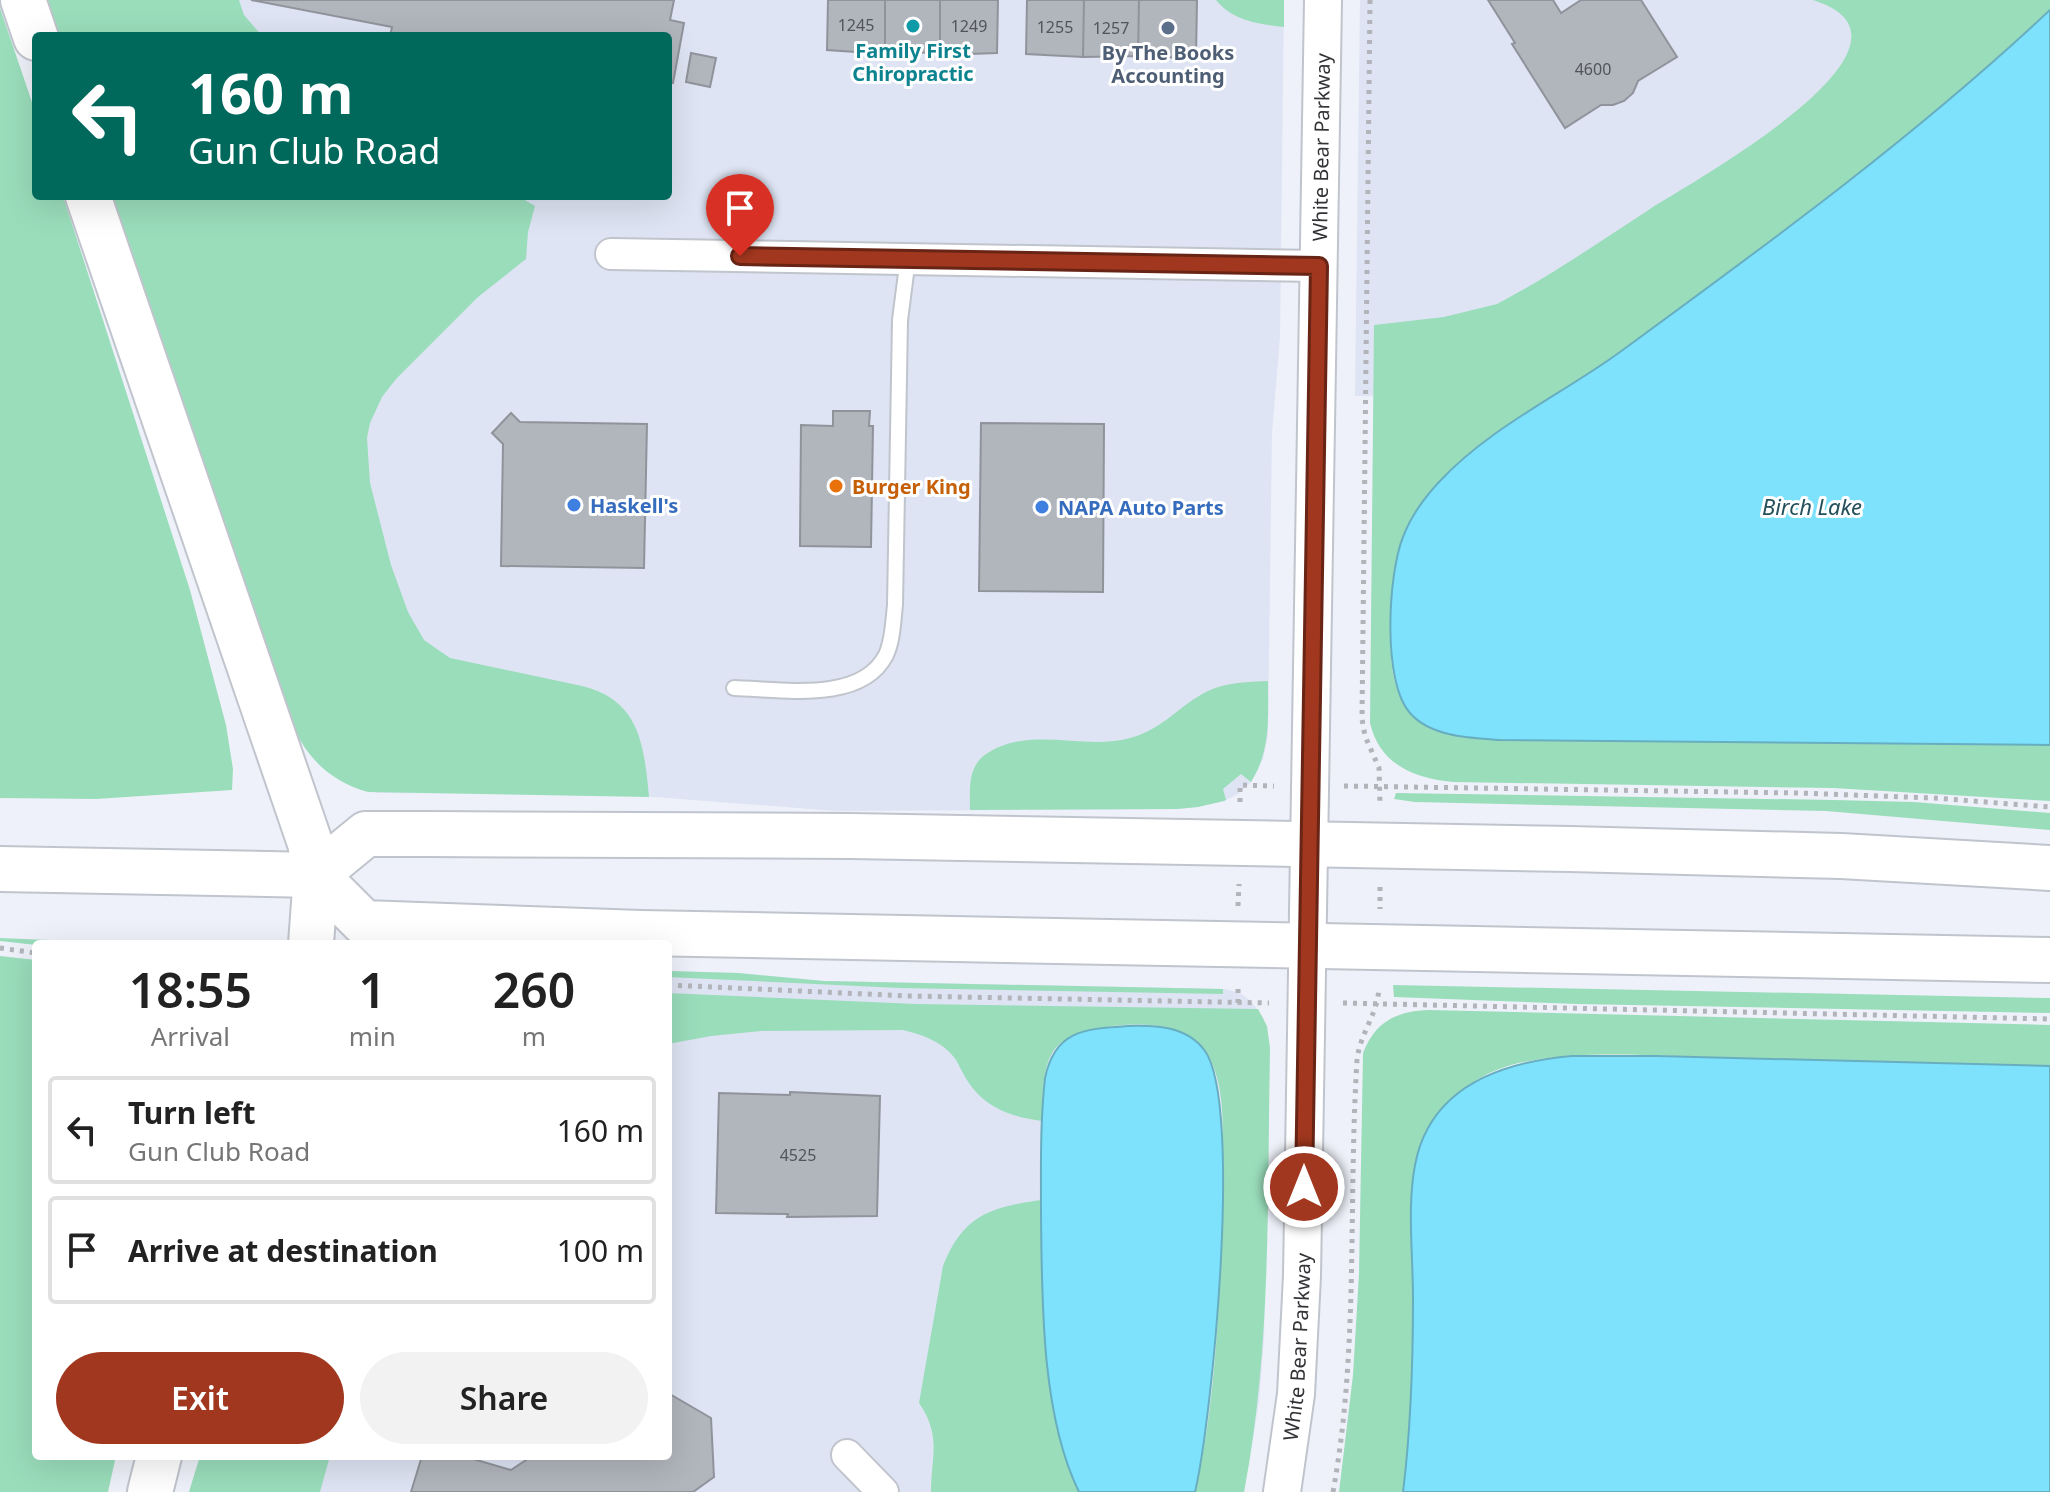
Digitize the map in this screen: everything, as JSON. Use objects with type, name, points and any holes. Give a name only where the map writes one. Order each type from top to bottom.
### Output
[{"type":"main road","points":[[23,0],[34,32]]},
{"type":"main road","points":[[89,200],[310,843],[316,875],[311,940]]},
{"type":"main road","points":[[0,869],[316,875],[366,834],[850,836],[1380,845],[1841,856],[2050,868]]},
{"type":"main road","points":[[316,875],[364,923],[655,933],[2050,960]]},
{"type":"main road","points":[[150,1492],[158,1460]]},
{"type":"street","name":"White Bear Parkway","points":[[1282,1492],[1295,1410],[1304,1216],[1323,0]]},
{"type":"street","points":[[611,254],[1319,266]]},
{"type":"street","points":[[847,1455],[883,1492]]},
{"type":"lane","points":[[734,688],[842,687],[865,679],[886,654],[895,605],[900,320],[908,258]]},
{"type":"path","points":[[1333,1492],[1342,1436],[1350,1342],[1357,1060],[1362,1035],[1378,1003],[1380,946],[1379,768],[1365,736],[1362,719],[1370,0]]},
{"type":"path","points":[[1238,1003],[1240,785]]},
{"type":"path","points":[[1380,787],[1798,793],[1934,798],[2050,807]]},
{"type":"path","points":[[0,948],[32,952]]},
{"type":"path","points":[[672,985],[909,996],[1378,1003],[2050,1019]]},
{"type":"shaded area","points":[[113,0],[1284,0],[1280,337],[1272,433],[1268,736],[1263,759],[1251,782],[1224,801],[1177,809],[836,811],[615,794],[376,793],[179,200],[672,200],[672,32],[124,32]]},
{"type":"shaded area","points":[[1360,0],[2050,0],[2050,59],[1674,402],[1355,396]]},
{"type":"shaded area","points":[[672,971],[738,973],[824,981],[1225,989],[1240,993],[1251,1001],[1264,1019],[1270,1048],[1264,1339],[1259,1402],[1244,1492],[271,1492],[280,1460],[672,1460]]},
{"type":"green space","points":[[42,0],[239,0],[244,15],[259,32],[54,32]]},
{"type":"green space","points":[[1216,0],[1284,0],[1284,27],[1238,17]]},
{"type":"green space","points":[[1813,0],[2050,0],[2050,10],[1916,130],[1863,172],[1624,349],[1503,427],[1438,483],[1413,516],[1398,553],[1390,636],[1397,688],[1419,720],[1434,731],[1479,738],[2050,745],[2050,801],[1833,788],[1453,782],[1412,773],[1390,759],[1375,737],[1370,723],[1374,325],[1444,317],[1497,304],[1557,270],[1755,142],[1797,110],[1831,78],[1850,47],[1846,20]]},
{"type":"green space","points":[[0,8],[32,102],[32,200],[64,200],[190,590],[226,725],[233,769],[232,790],[96,799],[0,798]]},
{"type":"green space","points":[[111,200],[525,200],[535,206],[528,232],[526,259],[478,297],[382,397],[367,438],[370,483],[391,565],[408,612],[424,640],[450,658],[582,686],[616,702],[635,727],[641,743],[649,797],[368,792],[345,783],[325,770],[295,731]]},
{"type":"green space","points":[[1268,681],[1267,733],[1262,758],[1251,782],[1241,774],[1223,789],[1224,801],[1177,809],[970,810],[971,779],[975,765],[986,754],[1003,746],[1020,741],[1094,742],[1130,738],[1152,729],[1215,688]]},
{"type":"green space","points":[[1396,793],[1914,802],[2050,813],[2050,830],[1826,811],[1415,802],[1394,799]]},
{"type":"green space","points":[[0,938],[49,940],[32,940],[32,945],[0,941]]},
{"type":"green space","points":[[0,956],[32,960],[32,1460],[115,1460],[108,1492],[0,1492]]},
{"type":"green space","points":[[672,971],[738,973],[824,981],[1223,989],[1223,994],[900,988],[672,977]]},
{"type":"green space","points":[[1393,985],[2050,998],[2050,1013],[1577,1004],[1394,997]]},
{"type":"green space","points":[[672,993],[916,1004],[1258,1009],[1267,1026],[1270,1048],[1266,1271],[1259,1382],[1244,1492],[1195,1492],[1209,1416],[1217,1335],[1223,1133],[1222,1103],[1216,1074],[1209,1057],[1195,1041],[1168,1028],[1134,1024],[1096,1029],[1064,1041],[1054,1050],[1047,1066],[1042,1121],[1017,1116],[994,1106],[973,1088],[945,1048],[903,1030],[761,1031],[672,1043]]},
{"type":"green space","points":[[1429,1010],[2050,1025],[2050,1066],[1610,1055],[1534,1060],[1481,1077],[1455,1096],[1434,1119],[1426,1132],[1415,1165],[1410,1225],[1412,1375],[1403,1492],[1339,1492],[1353,1375],[1359,1274],[1363,1053],[1374,1033],[1388,1020],[1406,1013]]},
{"type":"green space","points":[[1041,1200],[1043,1310],[1050,1388],[1066,1461],[1079,1492],[931,1492],[933,1437],[919,1403],[943,1266],[960,1235],[981,1216],[1007,1206]]},
{"type":"green space","points":[[199,1460],[329,1460],[320,1492],[189,1492]]},
{"type":"water","name":"Birch Lake","points":[[2050,10],[2050,745],[1500,740],[1440,732],[1410,713],[1395,678],[1391,601],[1403,537],[1414,514],[1434,488],[1480,445],[1620,352],[1841,187],[1947,101]]},
{"type":"water","points":[[1128,1026],[1160,1027],[1189,1036],[1205,1051],[1216,1083],[1222,1133],[1221,1265],[1209,1400],[1195,1492],[1079,1492],[1066,1461],[1051,1393],[1043,1319],[1041,1247],[1045,1078],[1056,1050],[1064,1041],[1085,1031]]},
{"type":"water","points":[[1572,1056],[2050,1066],[2050,1492],[1403,1492],[1412,1371],[1411,1197],[1415,1165],[1423,1138],[1436,1115],[1453,1097],[1473,1083],[1520,1064]]},
{"type":"building","points":[[251,0],[674,0],[670,20],[684,23],[673,83],[672,32],[391,32],[392,27]]},
{"type":"building","points":[[828,0],[885,0],[885,54],[827,50]]},
{"type":"building","name":"Family First Chiropractic","points":[[885,0],[940,0],[940,52],[885,54]]},
{"type":"building","points":[[940,0],[998,0],[997,53],[940,55]]},
{"type":"building","points":[[1027,0],[1084,0],[1083,57],[1026,54]]},
{"type":"building","points":[[1084,0],[1139,0],[1138,56],[1083,57]]},
{"type":"building","name":"By The Books Accounting","points":[[1139,0],[1197,0],[1196,57],[1138,58]]},
{"type":"building","points":[[1488,0],[1553,0],[1561,13],[1581,0],[1641,0],[1677,57],[1638,81],[1633,93],[1624,101],[1601,105],[1565,128]]},
{"type":"building","points":[[691,53],[716,58],[710,87],[686,82]]},
{"type":"building","name":"Burger King","points":[[833,411],[870,411],[869,426],[873,426],[871,547],[800,546],[801,425],[833,426]]},
{"type":"building","name":"Haskell's","points":[[511,413],[520,422],[647,424],[644,568],[501,566],[503,444],[492,433]]},
{"type":"building","name":"NAPA Auto Parts","points":[[981,423],[1104,424],[1103,592],[979,591]]},
{"type":"building","points":[[790,1092],[880,1096],[877,1216],[787,1217],[788,1214],[716,1213],[719,1093],[790,1095]]},
{"type":"building","points":[[672,1395],[711,1418],[714,1477],[693,1492],[411,1492],[421,1460],[477,1460],[511,1470],[526,1460],[672,1460]]},
{"type":"place","name":"Family First Chiropractic","points":[[913,26]]},
{"type":"place","name":"By The Books Accounting","points":[[1168,28]]},
{"type":"place","name":"Burger King","points":[[836,486]]},
{"type":"place","name":"Haskell's","points":[[574,505]]},
{"type":"place","name":"NAPA Auto Parts","points":[[1042,507]]},
{"type":"route","points":[[740,256],[1319,266],[1304,1187]]}]
